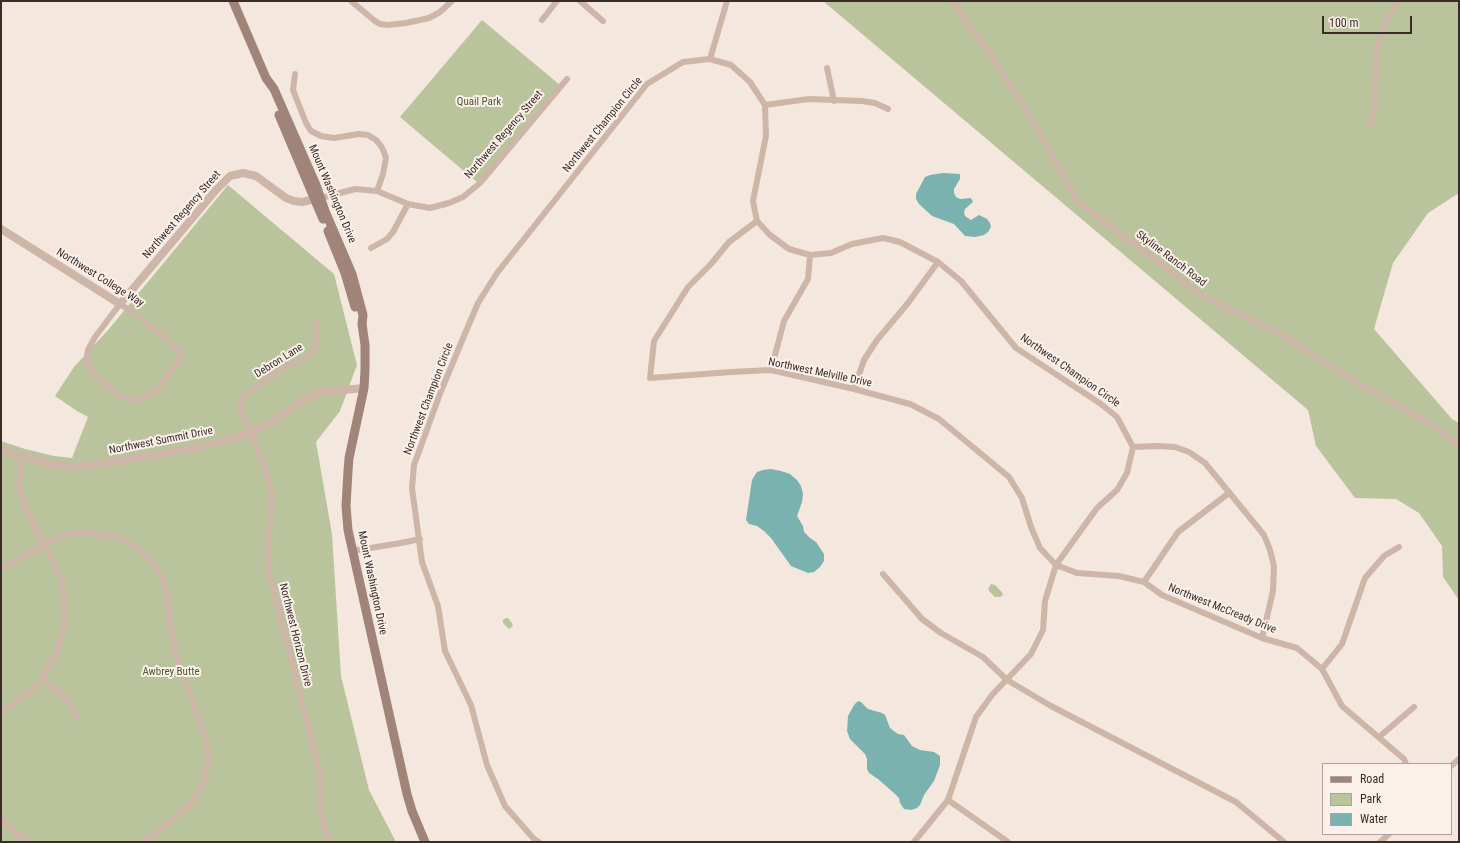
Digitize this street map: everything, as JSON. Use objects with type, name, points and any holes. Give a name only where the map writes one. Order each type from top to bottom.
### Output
[{"type":"main road","name":"Mount Washington Drive","points":[[234,1],[266,78],[269,91],[317,199],[345,273],[357,316],[362,324],[365,345],[364,388],[349,458],[346,506],[348,530],[407,794],[412,811],[425,842]]},
{"type":"street","points":[[351,1],[375,21],[380,24],[387,25],[429,18],[440,12],[452,1]]},
{"type":"street","points":[[542,20],[557,1]]},
{"type":"street","points":[[580,1],[603,21]]},
{"type":"street","points":[[710,59],[727,1]]},
{"type":"street","name":"Skyline Ranch Road","points":[[952,1],[989,52],[1032,119],[1077,200],[1201,295],[1279,333],[1356,382],[1433,425],[1459,446]]},
{"type":"street","points":[[1371,126],[1374,108],[1377,48],[1385,23],[1399,1]]},
{"type":"street","name":"Northwest Champion Circle","points":[[539,842],[534,839],[505,806],[487,765],[471,705],[445,650],[438,606],[422,562],[412,488],[414,465],[444,384],[478,303],[487,287],[647,84],[683,62],[710,59],[731,65],[750,82],[765,105]]},
{"type":"street","points":[[827,68],[834,101]]},
{"type":"street","points":[[295,74],[293,90],[306,123],[311,131],[321,136],[334,138],[359,134],[368,135],[376,140],[381,146],[386,158],[378,191]]},
{"type":"street","name":"Northwest Regency Street","points":[[120,304],[216,190],[230,176],[243,172],[261,178],[276,191],[294,201],[302,202],[355,189],[378,191],[408,204],[430,208],[449,204],[463,197],[480,182],[567,79]]},
{"type":"street","points":[[757,221],[753,201],[766,136],[765,105],[809,99],[862,101],[876,103],[888,109]]},
{"type":"street","points":[[371,248],[383,241],[393,232],[408,204]]},
{"type":"street","name":"Northwest Champion Circle","points":[[757,221],[770,235],[789,249],[810,255],[831,253],[852,244],[883,238],[900,242],[938,262],[961,281],[1016,348],[1101,404],[1117,417],[1134,448]]},
{"type":"street","name":"Northwest Melville Drive","points":[[757,221],[729,242],[711,264],[688,287],[654,341],[650,378],[771,370],[854,389],[910,404],[939,419],[1009,477],[1022,498],[1031,527],[1040,548],[1056,565]]},
{"type":"street","name":"Northwest College Way","points":[[1,229],[120,304],[140,317],[181,353],[180,360],[156,390],[144,398],[136,400],[126,399],[117,394],[92,372],[86,361],[86,356],[95,337],[120,304]]},
{"type":"street","points":[[771,370],[784,321],[808,279],[810,255]]},
{"type":"street","points":[[854,389],[864,360],[877,340],[908,303],[938,262]]},
{"type":"street","name":"Debron Lane","points":[[251,433],[242,415],[240,402],[245,395],[279,370],[308,357],[316,346],[316,322]]},
{"type":"street","name":"Northwest Summit Drive","points":[[1,450],[56,465],[90,466],[197,448],[251,433],[270,423],[305,399],[322,392],[364,388]]},
{"type":"street","name":"Northwest Horizon Drive","points":[[251,433],[266,472],[272,495],[268,553],[270,576],[320,772],[320,809],[328,842]]},
{"type":"street","points":[[914,842],[948,800],[976,717],[992,695],[1031,654],[1043,630],[1045,601],[1056,565],[1097,508],[1117,490],[1127,474],[1134,448],[1158,446],[1175,447],[1189,452],[1205,463],[1264,535],[1274,566],[1274,591],[1262,638]]},
{"type":"street","points":[[1,711],[18,702],[42,679],[57,651],[64,621],[65,608],[62,583],[58,571],[27,511],[20,494],[19,485],[21,456]]},
{"type":"street","points":[[1144,582],[1178,532],[1229,493]]},
{"type":"street","points":[[1,569],[45,544],[66,535],[83,532],[116,537],[134,546],[151,561],[162,578],[165,586],[175,653],[205,738],[209,758],[203,785],[194,799],[184,810],[159,831],[142,842]]},
{"type":"street","points":[[352,551],[420,539]]},
{"type":"street","points":[[1322,669],[1342,644],[1365,578],[1384,556],[1400,547]]},
{"type":"street","name":"Northwest McCready Drive","points":[[1056,565],[1077,573],[1119,576],[1144,582],[1162,595],[1262,638],[1297,648],[1322,669],[1342,706],[1404,759],[1406,763]]},
{"type":"street","points":[[883,574],[922,619],[940,633],[983,656],[1007,680],[1051,706],[1236,802],[1284,842]]},
{"type":"street","points":[[42,679],[61,694],[72,707],[78,719]]},
{"type":"street","points":[[1379,737],[1414,707]]},
{"type":"street","points":[[948,800],[1008,842]]},
{"type":"street","points":[[1,818],[16,833],[29,842]]},
{"type":"street","points":[[1380,842],[1388,835]]},
{"type":"green space","points":[[823,1],[1459,1],[1459,193],[1428,213],[1393,263],[1374,329],[1452,419],[1459,423],[1459,600],[1443,577],[1442,546],[1419,513],[1396,499],[1355,498],[1316,446],[1308,410]]},
{"type":"green space","name":"Quail Park","points":[[482,20],[560,85],[478,183],[400,117]]},
{"type":"green space","name":"Awbrey Butte","points":[[228,185],[334,274],[357,365],[340,411],[316,442],[332,534],[341,676],[369,790],[396,842],[1,842],[1,441],[54,456],[72,458],[88,417],[55,396],[74,367],[109,329]]},
{"type":"green space","points":[[991,584],[995,585],[1003,595],[1000,597],[995,597],[988,589]]},
{"type":"green space","points":[[508,618],[513,626],[509,629],[503,623],[503,620]]},
{"type":"water","points":[[943,173],[960,174],[960,179],[954,189],[954,193],[956,197],[960,199],[971,198],[973,202],[965,209],[965,216],[971,220],[979,215],[987,219],[990,223],[991,227],[984,235],[975,237],[965,236],[954,224],[932,216],[919,204],[916,199],[916,194],[925,177]]},
{"type":"water","points":[[771,469],[790,474],[801,486],[803,494],[802,502],[797,516],[803,526],[804,532],[816,542],[824,554],[824,561],[814,572],[808,573],[791,566],[771,538],[764,531],[757,526],[749,524],[746,520],[752,480],[757,472]]},
{"type":"water","points":[[858,701],[868,709],[885,715],[890,728],[898,734],[904,735],[912,746],[920,750],[934,752],[940,756],[940,765],[934,781],[917,808],[911,810],[904,809],[899,798],[869,773],[865,754],[850,739],[847,731],[848,716]]}]
